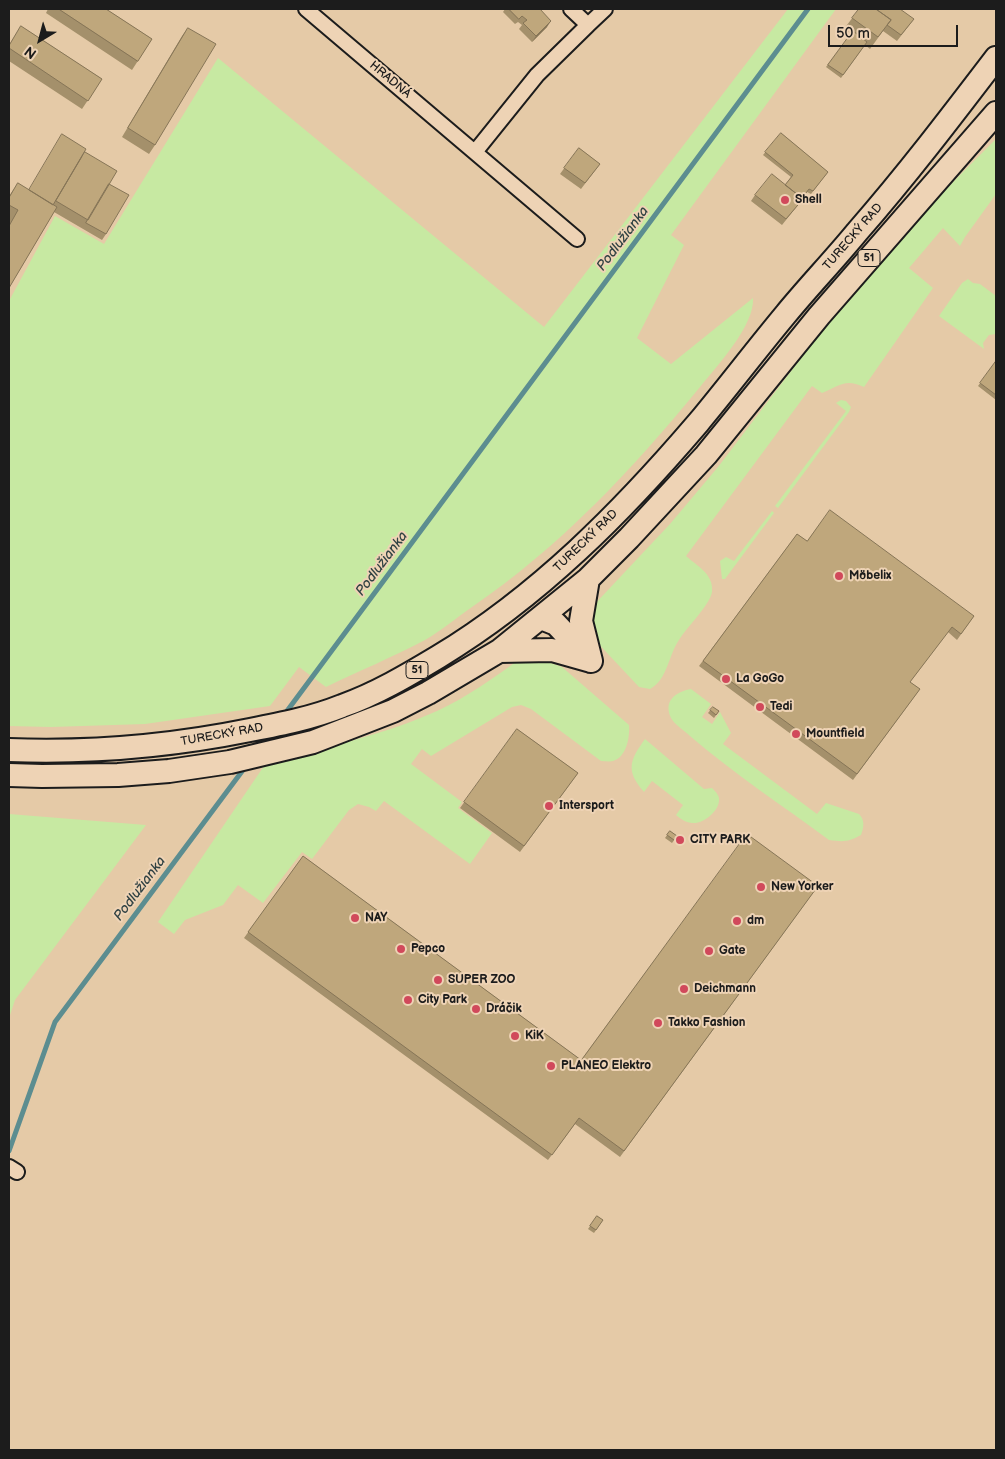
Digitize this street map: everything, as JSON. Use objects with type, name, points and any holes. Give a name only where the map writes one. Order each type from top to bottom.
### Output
[{"type":"main road","name":"TURECKÝ RAD","points":[[9,750],[144,746],[216,737],[297,721],[345,706],[414,672],[454,647],[525,597],[590,540],[697,424],[788,311],[858,232],[996,58]]},
{"type":"main road","name":"TURECKÝ RAD","points":[[9,775],[149,774],[230,762],[277,752],[314,742],[392,711],[428,693],[499,651],[588,579],[706,455],[832,301],[996,113]]},
{"type":"main road","points":[[588,579],[581,620],[591,661]]},
{"type":"main road","points":[[525,597],[541,618],[552,650]]},
{"type":"main road","points":[[541,618],[556,624],[591,661]]},
{"type":"main road","points":[[499,651],[552,650],[591,661]]},
{"type":"street","name":"HRADNÁ","points":[[306,9],[577,239]]},
{"type":"street","points":[[571,9],[588,25]]},
{"type":"street","points":[[475,152],[538,75],[605,9]]},
{"type":"green space","points":[[788,9],[836,9],[671,235],[684,245],[637,338],[671,364],[753,298],[748,320],[734,345],[675,418],[622,477],[565,533],[504,584],[443,629],[401,652],[326,687],[299,667],[270,706],[145,724],[51,727],[9,726],[9,301],[55,216],[104,244],[218,58],[544,327]]},
{"type":"green space","points":[[996,139],[996,194],[960,246],[943,228],[909,268],[933,288],[864,387],[847,383],[822,393],[812,386],[686,556],[708,575],[712,592],[703,610],[675,646],[661,679],[650,689],[639,687],[593,638],[592,607],[670,524],[718,467],[836,312],[940,195]]},
{"type":"green space","points":[[968,279],[973,283],[980,284],[996,296],[996,334],[989,335],[983,343],[984,349],[939,316],[962,283]]},
{"type":"green space","points":[[841,400],[846,401],[851,407],[849,412],[778,508],[775,506],[846,411],[836,403]]},
{"type":"green space","points":[[772,511],[774,513],[725,579],[722,579],[720,561],[726,557],[734,561]]},
{"type":"green space","points":[[521,658],[546,661],[562,667],[629,725],[627,746],[618,759],[601,761],[531,709],[521,705],[512,707],[431,756],[422,749],[411,764],[462,802],[458,808],[492,833],[470,864],[384,801],[376,811],[358,804],[349,810],[312,859],[302,852],[263,903],[238,885],[223,905],[185,920],[174,934],[158,922],[266,763],[353,740],[417,720],[448,706],[470,693]]},
{"type":"green space","points":[[691,689],[711,704],[702,717],[712,724],[720,712],[731,733],[723,744],[817,814],[826,803],[859,814],[863,824],[861,835],[846,841],[829,840],[706,750],[675,723],[669,712],[672,698],[680,692]]},
{"type":"green space","points":[[645,739],[704,789],[712,788],[716,793],[719,799],[716,809],[701,822],[688,822],[676,815],[683,805],[652,781],[644,792],[638,784],[632,771],[632,765],[636,753]]},
{"type":"green space","points":[[9,814],[146,825],[15,1000],[9,1018]]},
{"type":"building","points":[[59,9],[106,9],[152,39],[138,61]]},
{"type":"building","points":[[509,9],[540,9],[551,21],[536,36],[523,23],[527,20],[522,16],[519,19]]},
{"type":"building","points":[[859,9],[876,9],[891,20],[878,37],[852,18]]},
{"type":"building","points":[[876,9],[900,9],[914,19],[901,35],[887,25],[891,20]]},
{"type":"building","points":[[21,26],[102,79],[88,101],[9,48]]},
{"type":"building","points":[[188,28],[216,44],[155,145],[128,128]]},
{"type":"building","points":[[853,31],[867,42],[843,75],[828,65]]},
{"type":"building","points":[[781,133],[828,172],[813,191],[809,189],[802,198],[785,185],[793,175],[765,152]]},
{"type":"building","points":[[62,134],[86,149],[53,205],[29,190]]},
{"type":"building","points":[[579,148],[600,164],[585,183],[564,168]]},
{"type":"building","points":[[85,152],[117,171],[88,220],[56,201]]},
{"type":"building","points":[[772,174],[803,199],[786,219],[755,195]]},
{"type":"building","points":[[18,183],[57,207],[9,288],[9,226],[18,210],[9,205],[9,198]]},
{"type":"building","points":[[109,184],[129,195],[106,234],[86,223]]},
{"type":"building","points":[[996,361],[996,395],[980,383]]},
{"type":"building","points":[[830,510],[974,616],[961,634],[952,627],[910,682],[920,689],[857,774],[703,661],[797,534],[807,541]]},
{"type":"building","points":[[713,707],[719,711],[716,715],[710,710]]},
{"type":"building","points":[[517,729],[578,773],[524,846],[464,802]]},
{"type":"building","points":[[670,831],[677,836],[674,840],[667,835]]},
{"type":"building","name":"City Park","points":[[747,834],[818,886],[624,1151],[579,1118],[552,1155],[248,932],[303,856],[581,1060]]},
{"type":"building","points":[[597,1216],[603,1220],[596,1230],[590,1226]]},
{"type":"waterway","name":"Podlužianka","points":[[284,715],[808,9]]},
{"type":"waterway","name":"Podlužianka","points":[[9,1151],[55,1022],[246,766]]},
{"type":"place","name":"Shell","points":[[785,200]]},
{"type":"place","name":"Möbelix","points":[[839,576]]},
{"type":"place","name":"La GoGo","points":[[726,679]]},
{"type":"place","name":"Tedi","points":[[760,707]]},
{"type":"place","name":"Mountfield","points":[[796,734]]},
{"type":"place","name":"Intersport","points":[[549,806]]},
{"type":"place","name":"CITY PARK","points":[[680,840]]},
{"type":"place","name":"New Yorker","points":[[761,887]]},
{"type":"place","name":"NAY","points":[[355,918]]},
{"type":"place","name":"dm","points":[[737,921]]},
{"type":"place","name":"Pepco","points":[[401,949]]},
{"type":"place","name":"Gate","points":[[709,951]]},
{"type":"place","name":"SUPER ZOO","points":[[438,980]]},
{"type":"place","name":"Deichmann","points":[[684,989]]},
{"type":"place","name":"City Park","points":[[408,1000]]},
{"type":"place","name":"Dráčik","points":[[476,1009]]},
{"type":"place","name":"Takko Fashion","points":[[658,1023]]},
{"type":"place","name":"KiK","points":[[515,1036]]},
{"type":"place","name":"PLANEO Elektro","points":[[551,1066]]}]
